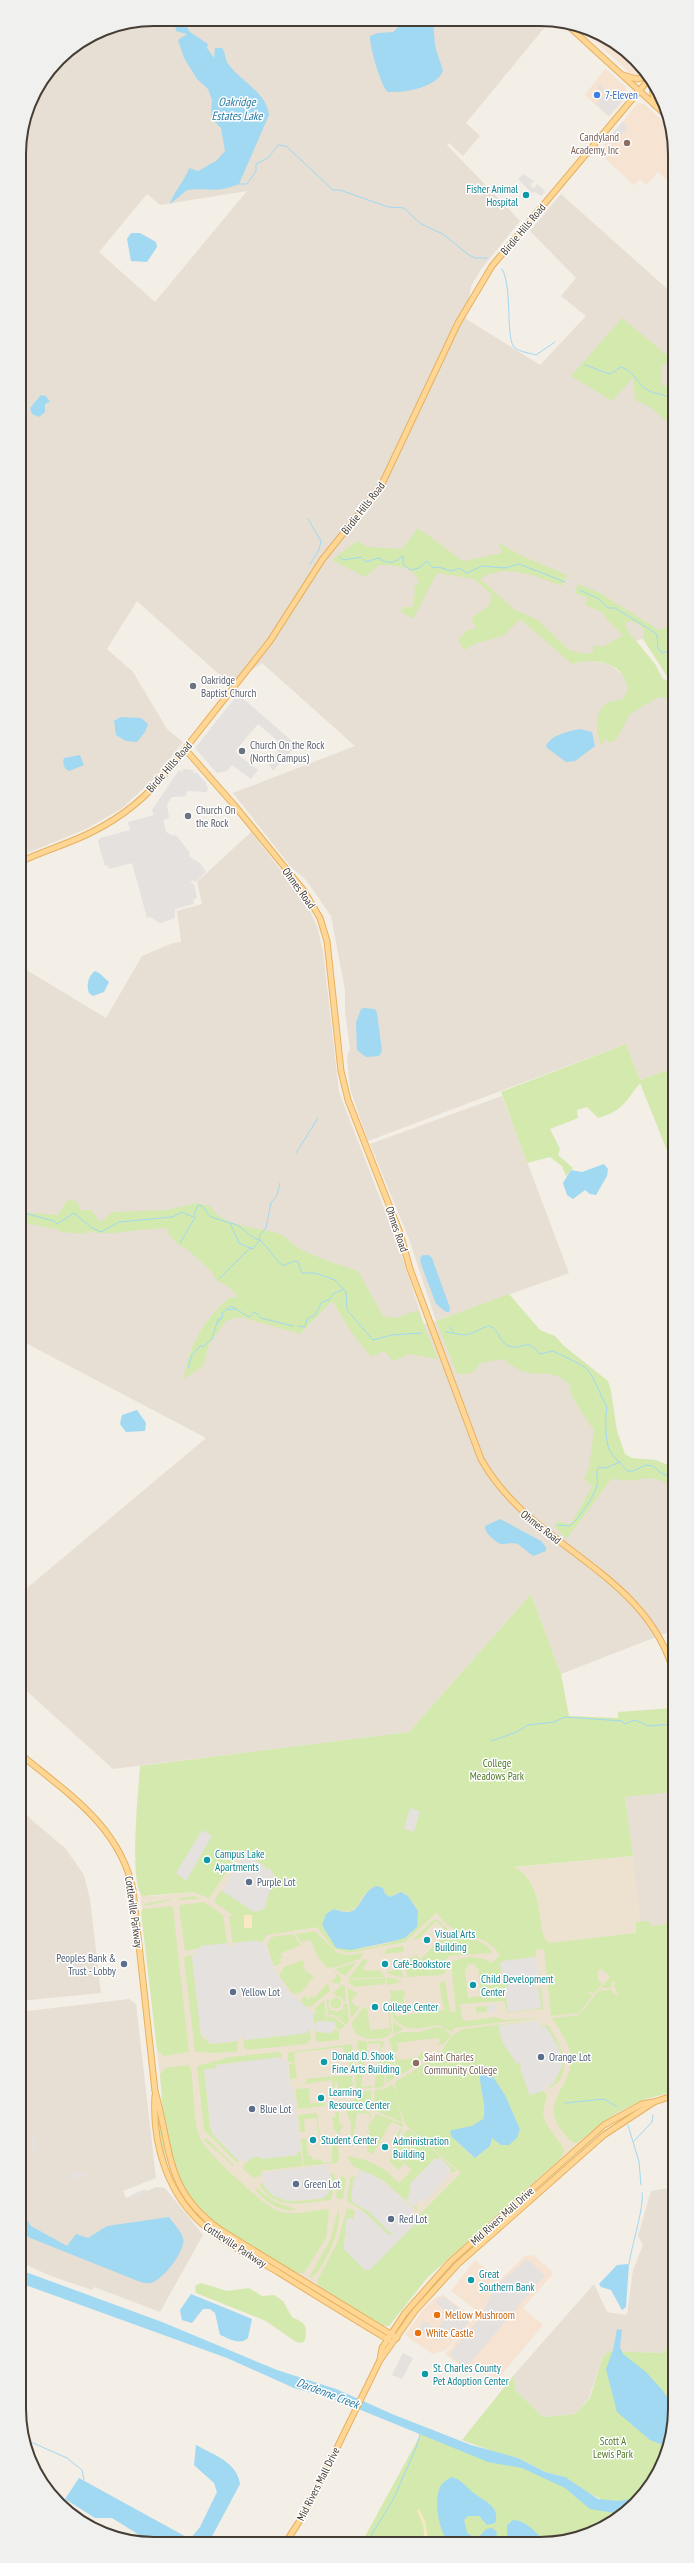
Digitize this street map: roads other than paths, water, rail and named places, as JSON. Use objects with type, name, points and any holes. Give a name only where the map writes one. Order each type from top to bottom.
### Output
[{"type":"main road","points":[[573,30],[660,110]]},
{"type":"main road","points":[[622,75],[637,79],[642,78]]},
{"type":"main road","name":"Birdie Hills Road","points":[[26,860],[90,833],[118,817],[158,783],[270,641],[322,560],[381,486],[458,323],[492,266],[645,82]]},
{"type":"main road","points":[[653,95],[654,104]]},
{"type":"main road","name":"Ohmes Road","points":[[185,749],[235,806],[304,891],[320,918],[327,941],[343,1085],[360,1136],[402,1237],[410,1269],[481,1459],[497,1486],[517,1508],[621,1589],[639,1607],[661,1640],[668,1658]]},
{"type":"main road","name":"Cottleville Parkway","points":[[26,1759],[95,1816],[113,1838],[124,1859],[133,1894],[156,2091],[171,2167],[183,2192],[200,2213],[222,2231],[397,2338]]},
{"type":"main road","name":"Cottleville Parkway","points":[[156,2091],[154,2108],[163,2162],[176,2192],[193,2215],[218,2236],[393,2343]]},
{"type":"main road","name":"Mid Rivers Mall Drive","points":[[380,2360],[387,2339],[418,2296],[439,2273],[580,2145],[613,2119],[642,2104],[668,2097]]},
{"type":"main road","name":"Mid Rivers Mall Drive","points":[[289,2537],[306,2510],[380,2360],[428,2295],[458,2264],[604,2135],[654,2102]]},
{"type":"water","name":"Oakridge Estates Lake","points":[[175,26],[186,26],[190,32],[208,44],[207,48],[214,58],[215,48],[222,48],[227,62],[263,99],[269,115],[239,184],[218,190],[187,190],[170,204],[189,168],[198,171],[216,161],[225,151],[221,128],[211,118],[212,100],[208,89],[197,79],[184,58],[178,40],[187,34],[176,31]]},
{"type":"water","points":[[399,26],[433,26],[435,46],[443,71],[434,82],[419,88],[402,92],[388,92],[385,89],[376,66],[371,48],[370,36],[378,33],[393,32]]},
{"type":"water","points":[[131,233],[140,233],[156,242],[157,247],[147,262],[131,261],[127,239]]},
{"type":"water","points":[[41,395],[46,396],[50,402],[45,404],[45,412],[39,417],[32,414],[30,408]]},
{"type":"water","points":[[121,717],[141,718],[148,724],[145,732],[137,742],[126,741],[116,735],[114,721]]},
{"type":"water","points":[[580,729],[592,732],[595,746],[575,761],[566,762],[547,748],[546,746],[548,742],[556,736]]},
{"type":"water","points":[[80,755],[84,765],[69,771],[66,769],[63,764],[64,758]]},
{"type":"water","points":[[95,971],[109,982],[104,992],[93,996],[89,993],[88,984],[89,978]]},
{"type":"water","points":[[361,1009],[375,1009],[377,1013],[382,1051],[379,1056],[366,1057],[357,1050],[356,1023]]},
{"type":"water","points":[[604,1164],[608,1169],[607,1176],[596,1195],[590,1194],[585,1190],[573,1199],[567,1195],[563,1183],[571,1170],[582,1172]]},
{"type":"water","points":[[423,1255],[429,1255],[432,1258],[450,1308],[449,1312],[446,1312],[436,1304],[421,1264],[420,1258]]},
{"type":"water","points":[[137,1410],[146,1423],[145,1431],[126,1432],[120,1424],[122,1415]]},
{"type":"water","points":[[500,1519],[541,1541],[546,1547],[546,1551],[533,1556],[518,1544],[498,1543],[487,1533],[485,1526]]},
{"type":"water","points":[[377,1886],[383,1888],[385,1894],[390,1897],[401,1892],[408,1896],[418,1911],[417,1927],[405,1938],[394,1941],[351,1950],[336,1948],[322,1925],[326,1914],[334,1909],[345,1912],[352,1911],[359,1905],[368,1891]]},
{"type":"water","points":[[486,2066],[505,2095],[520,2129],[517,2138],[509,2145],[501,2145],[492,2138],[490,2146],[475,2158],[452,2137],[450,2132],[452,2130],[472,2126],[483,2119],[484,2106],[480,2072],[481,2067]]},
{"type":"water","points":[[169,2217],[181,2233],[183,2243],[177,2257],[167,2271],[155,2281],[144,2283],[28,2237],[26,2235],[26,2219],[31,2226],[67,2246],[76,2234],[88,2238],[107,2226]]},
{"type":"water","points":[[629,2264],[626,2307],[622,2310],[611,2290],[601,2287],[599,2284],[617,2265]]},
{"type":"water","name":"Dardenne Creek","points":[[26,2272],[162,2322],[277,2370],[336,2389],[392,2414],[471,2445],[518,2458],[545,2472],[565,2477],[598,2499],[618,2501],[630,2499],[614,2513],[590,2509],[565,2488],[522,2468],[488,2462],[334,2399],[294,2388],[227,2358],[26,2285]]},
{"type":"water","points":[[191,2294],[252,2319],[248,2338],[238,2341],[220,2335],[215,2313],[210,2309],[203,2309],[192,2323],[182,2320],[180,2310]]},
{"type":"water","points":[[617,2329],[622,2330],[620,2347],[623,2354],[646,2372],[668,2399],[668,2417],[666,2434],[663,2445],[650,2440],[617,2412],[606,2369],[613,2350]]},
{"type":"water","points":[[196,2445],[224,2460],[230,2465],[238,2476],[240,2484],[212,2537],[192,2537],[200,2527],[217,2492],[214,2483],[194,2465]]},
{"type":"water","points":[[452,2477],[456,2478],[491,2505],[496,2513],[495,2523],[487,2525],[479,2516],[468,2516],[464,2520],[467,2533],[474,2537],[446,2537],[440,2524],[437,2508],[438,2493],[440,2487],[445,2481]]},
{"type":"water","points":[[79,2478],[186,2537],[142,2537],[112,2518],[95,2518],[65,2499]]},
{"type":"water","points":[[513,2520],[518,2521],[527,2525],[540,2537],[507,2537],[507,2525]]},
{"type":"water","points":[[492,2528],[497,2532],[496,2537],[479,2537],[486,2529]]},
{"type":"waterway","points":[[239,184],[247,184],[256,171],[256,164],[268,158],[278,145],[286,146],[333,190],[340,190],[388,207],[404,208],[421,224],[443,234],[469,255],[475,258],[488,258]]},
{"type":"waterway","points":[[502,269],[507,288],[510,335],[515,348],[536,355],[555,342]]},
{"type":"waterway","points":[[585,365],[610,374],[621,367],[632,374],[646,389],[668,396]]},
{"type":"waterway","points":[[308,519],[321,541],[319,550],[310,564]]},
{"type":"waterway","points":[[339,557],[344,560],[361,557],[366,562],[379,558],[385,562],[391,562],[403,556],[403,564],[410,570],[419,568],[427,561],[433,568],[438,567],[452,571],[459,568],[467,573],[482,566],[505,568],[519,564],[565,582]]},
{"type":"waterway","points":[[580,590],[599,599],[608,608],[615,608],[654,632],[657,635],[658,649],[663,653],[668,652]]},
{"type":"waterway","points":[[296,1153],[318,1118]]},
{"type":"waterway","points":[[231,1223],[239,1226],[253,1237],[260,1240],[259,1236],[266,1228],[271,1203],[277,1195],[280,1183]]},
{"type":"waterway","points":[[26,1214],[54,1221],[57,1224],[74,1213],[92,1228],[101,1232],[119,1222],[172,1217],[182,1212],[193,1217],[198,1205],[202,1206],[211,1217],[230,1223],[239,1243],[253,1249],[260,1240],[283,1266],[294,1261],[298,1262],[302,1273],[315,1273],[335,1280],[346,1292],[347,1310],[373,1340],[392,1335],[422,1333]]},
{"type":"waterway","points":[[180,1243],[196,1216]]},
{"type":"waterway","points":[[219,1279],[251,1247]]},
{"type":"waterway","points":[[298,1326],[305,1327],[307,1319],[315,1315],[322,1302],[329,1300],[334,1293],[343,1290]]},
{"type":"waterway","points":[[188,1368],[192,1355],[201,1345],[203,1347],[212,1339],[218,1319],[222,1318],[223,1312],[231,1306],[249,1317],[255,1312],[261,1318],[293,1326]]},
{"type":"waterway","points":[[228,1310],[235,1309]]},
{"type":"waterway","points":[[218,1323],[222,1318]]},
{"type":"waterway","points":[[446,1332],[466,1335],[490,1326],[496,1331],[503,1342],[509,1346],[518,1347],[528,1345],[540,1354],[553,1351],[586,1368],[607,1407],[606,1436],[610,1451],[627,1471],[633,1471],[646,1465],[653,1466],[661,1473],[668,1476]]},
{"type":"waterway","points":[[450,1327],[454,1333]]},
{"type":"waterway","points":[[557,1525],[569,1526],[590,1501],[596,1489],[597,1472],[599,1467],[606,1468],[620,1462]]},
{"type":"waterway","points":[[491,1741],[517,1732],[528,1725],[554,1722],[565,1717],[622,1721],[624,1724],[635,1720],[649,1726],[668,1724]]},
{"type":"waterway","points":[[565,2103],[604,2099],[617,2107]]},
{"type":"waterway","points":[[634,2141],[652,2122],[653,2115]]},
{"type":"waterway","points":[[628,2125],[639,2162],[641,2185]]},
{"type":"waterway","points":[[629,2264],[642,2206],[642,2193]]},
{"type":"waterway","points":[[370,2537],[393,2500],[416,2448],[420,2434]]},
{"type":"waterway","points":[[30,2442],[67,2458],[82,2470],[84,2480]]},
{"type":"place","name":"7-Eleven","points":[[597,95]]},
{"type":"place","name":"Candyland Academy, Inc","points":[[627,143]]},
{"type":"place","name":"Fisher Animal Hospital","points":[[526,195]]},
{"type":"place","name":"Oakridge Baptist Church","points":[[193,686]]},
{"type":"place","name":"Church On the Rock (North Campus)","points":[[242,751]]},
{"type":"place","name":"Church On the Rock","points":[[188,816]]},
{"type":"place","name":"Campus Lake Apartments","points":[[207,1860]]},
{"type":"place","name":"Purple Lot","points":[[249,1882]]},
{"type":"place","name":"Visual Arts Building","points":[[427,1940]]},
{"type":"place","name":"Peoples Bank & Trust - Lobby","points":[[124,1964]]},
{"type":"place","name":"Café-Bookstore","points":[[385,1964]]},
{"type":"place","name":"Child Development Center","points":[[473,1985]]},
{"type":"place","name":"Yellow Lot","points":[[233,1992]]},
{"type":"place","name":"College Center","points":[[375,2007]]},
{"type":"place","name":"Orange Lot","points":[[541,2057]]},
{"type":"place","name":"Donald D. Shook Fine Arts Building","points":[[324,2062]]},
{"type":"place","name":"Saint Charles Community College","points":[[416,2063]]},
{"type":"place","name":"Learning Resource Center","points":[[321,2098]]},
{"type":"place","name":"Blue Lot","points":[[252,2109]]},
{"type":"place","name":"Student Center","points":[[313,2140]]},
{"type":"place","name":"Administration Building","points":[[385,2147]]},
{"type":"place","name":"Green Lot","points":[[296,2184]]},
{"type":"place","name":"Red Lot","points":[[391,2219]]},
{"type":"place","name":"Great Southern Bank","points":[[471,2280]]},
{"type":"place","name":"Mellow Mushroom","points":[[437,2315]]},
{"type":"place","name":"White Castle","points":[[418,2333]]},
{"type":"place","name":"St. Charles County Pet Adoption Center","points":[[425,2374]]},
{"type":"park label","name":"College Meadows Park","points":[[497,1769]]},
{"type":"park label","name":"Scott A Lewis Park","points":[[613,2447]]}]
